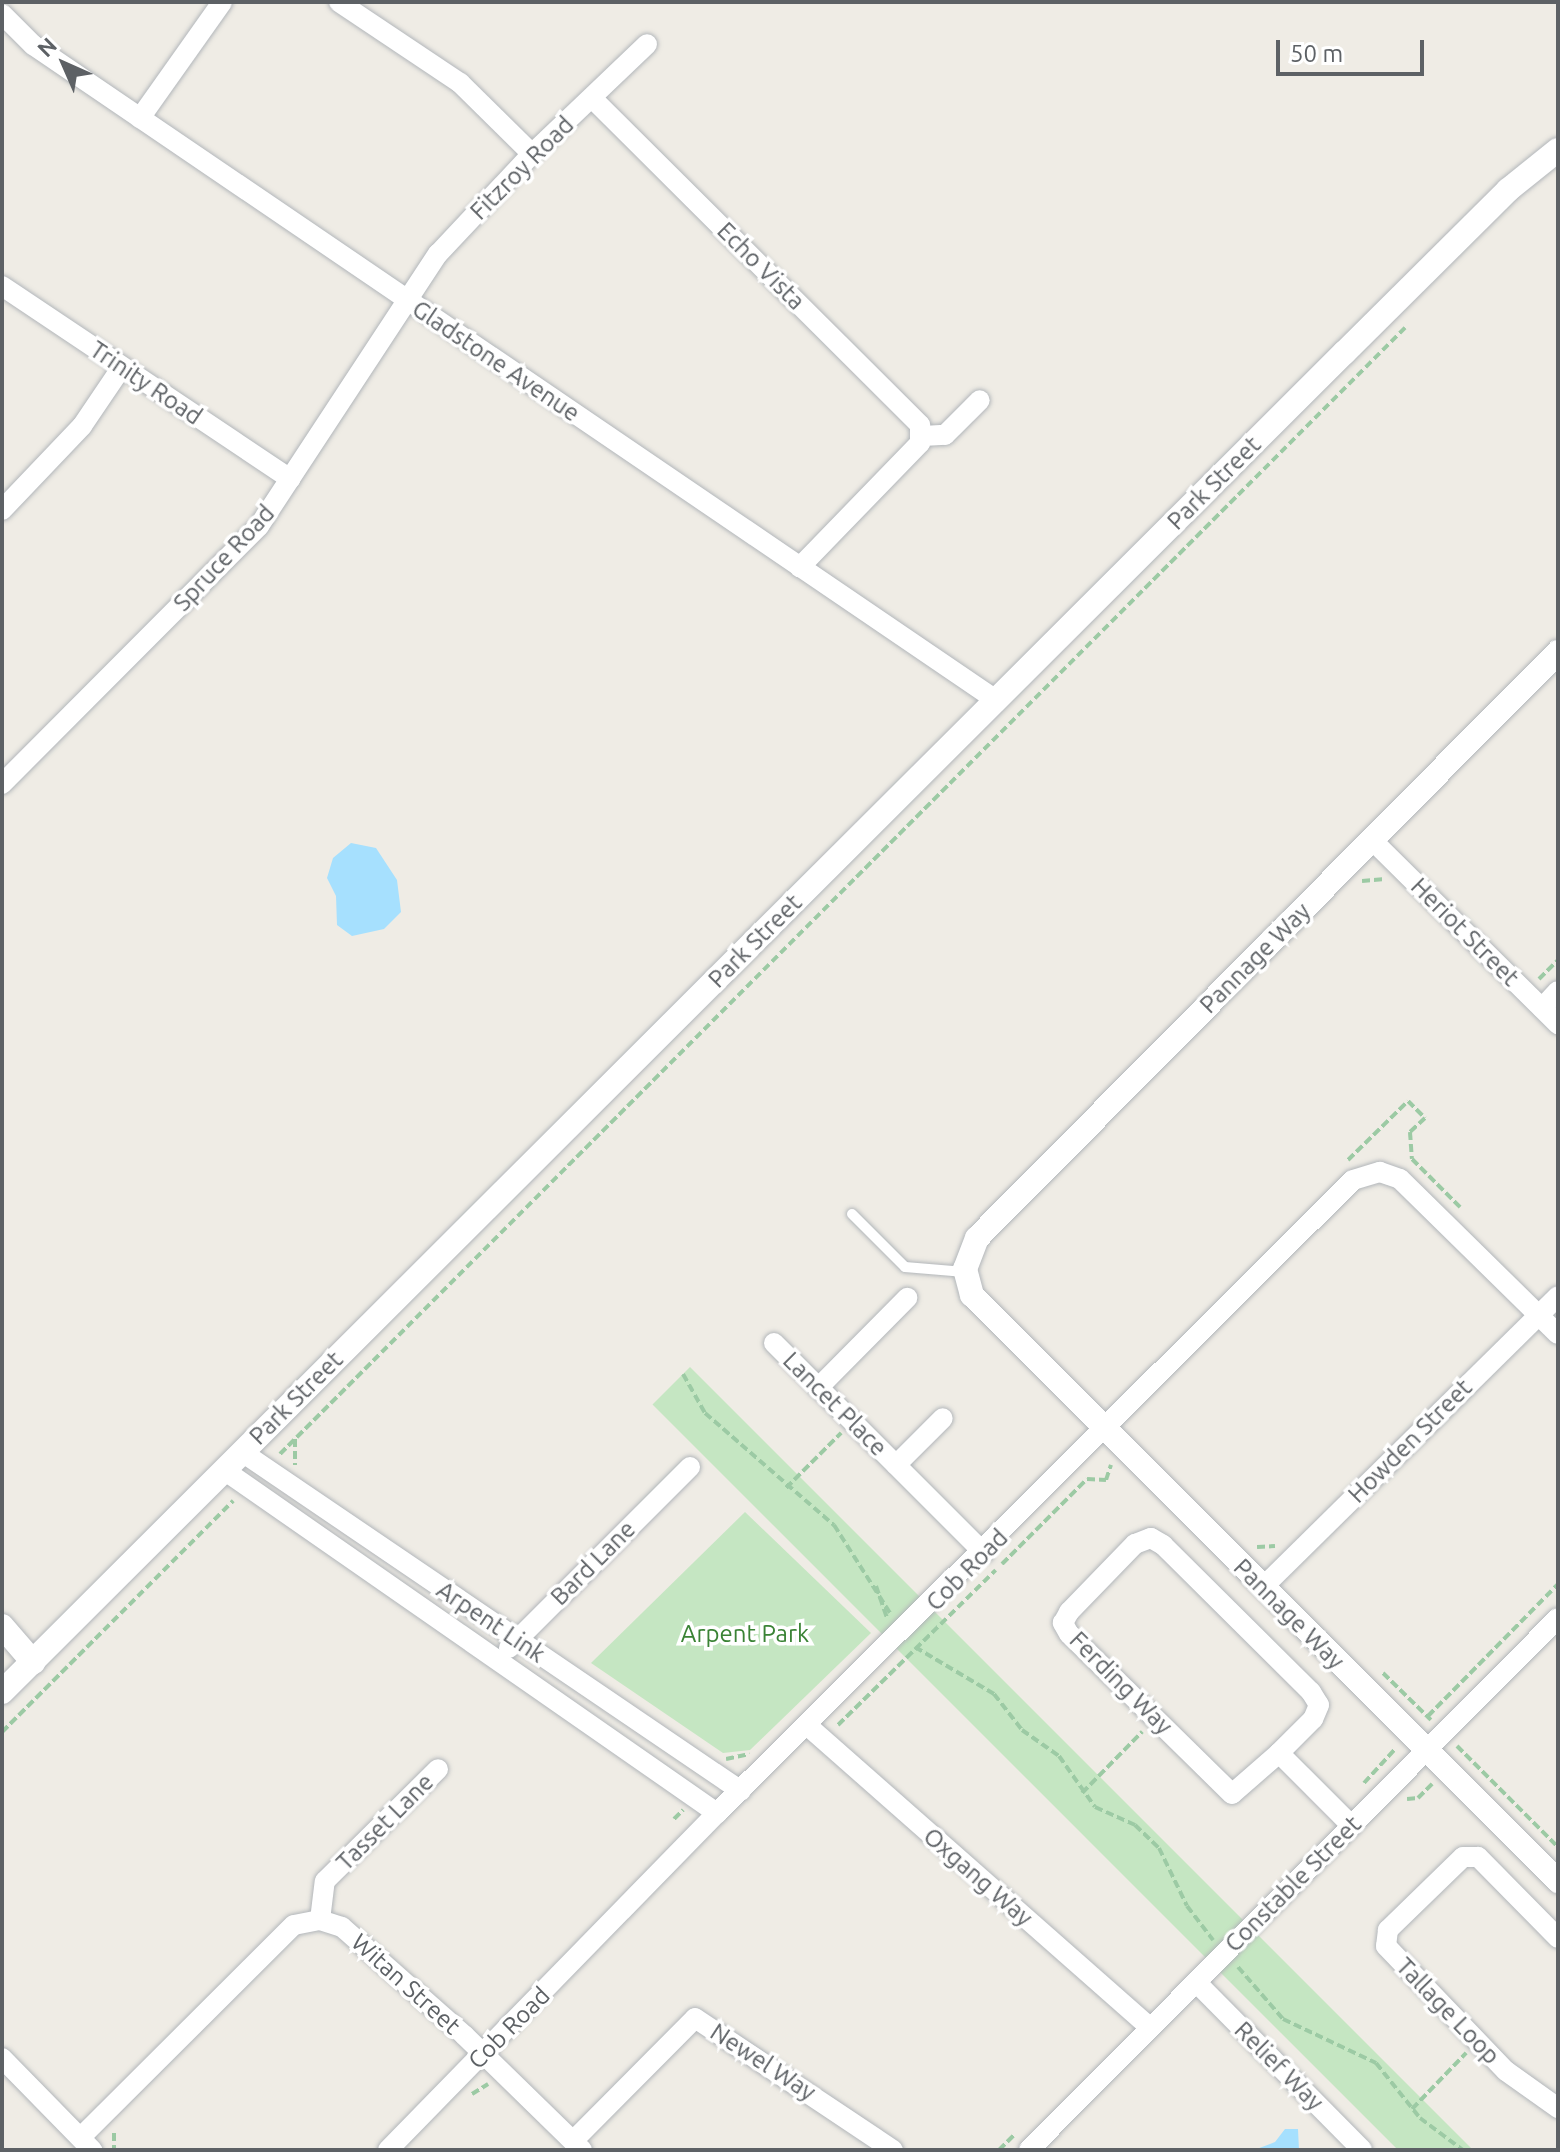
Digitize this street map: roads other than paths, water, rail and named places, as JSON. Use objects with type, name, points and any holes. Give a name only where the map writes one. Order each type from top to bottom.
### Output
[{"type":"street","points":[[140,118],[222,2]]},
{"type":"street","points":[[339,2],[460,83],[532,154]]},
{"type":"street","name":"Gladstone Avenue","points":[[2,14],[33,45],[996,700]]},
{"type":"street","name":"Fitzroy Road","points":[[407,300],[438,254],[532,154],[593,99],[647,44]]},
{"type":"street","name":"Echo Vista","points":[[593,99],[920,425],[923,436]]},
{"type":"street","name":"Park Street","points":[[2,1692],[1508,190],[1558,130]]},
{"type":"street","name":"Park Street","points":[[1508,190],[1558,150]]},
{"type":"street","name":"Trinity Road","points":[[2,286],[290,479]]},
{"type":"street","name":"Spruce Road","points":[[2,784],[246,541],[407,300]]},
{"type":"street","points":[[2,510],[75,435],[122,367]]},
{"type":"street","points":[[800,567],[923,436],[945,435],[980,400]]},
{"type":"street","name":"Pannage Way","points":[[1558,652],[977,1238],[965,1272],[972,1295],[1558,1881]]},
{"type":"street","name":"Heriot Street","points":[[1372,840],[1558,1024]]},
{"type":"street","points":[[1542,1008],[1558,991]]},
{"type":"street","name":"Cob Road","points":[[388,2150],[717,1813],[808,1726],[908,1642],[984,1553],[1112,1437],[1345,1187],[1368,1174],[1386,1173],[1406,1183],[1558,1334]]},
{"type":"street","name":"Howden Street","points":[[1263,1587],[1558,1296]]},
{"type":"street","points":[[818,1388],[907,1298]]},
{"type":"street","name":"Lancet Place","points":[[774,1343],[984,1553]]},
{"type":"street","name":"Lancet Place","points":[[896,1465],[943,1418]]},
{"type":"street","name":"Arpent Link","points":[[242,1452],[741,1791]]},
{"type":"street","name":"Bard Lane","points":[[497,1661],[690,1467]]},
{"type":"street","name":"Arpent Link","points":[[224,1470],[240,1494],[497,1661],[717,1813]]},
{"type":"street","name":"Ferding Way","points":[[1151,1538],[1311,1692],[1319,1705],[1313,1719],[1279,1753],[1232,1794],[1063,1623],[1135,1544],[1151,1538]]},
{"type":"street","name":"Constable Street","points":[[1029,2150],[1558,1618]]},
{"type":"street","points":[[2,1626],[33,1662]]},
{"type":"street","name":"Oxgang Way","points":[[808,1726],[1149,2027]]},
{"type":"street","points":[[1279,1753],[1352,1826]]},
{"type":"street","name":"Tasset Lane","points":[[320,1920],[325,1881],[438,1769]]},
{"type":"street","name":"Tallage Loop","points":[[1558,1938],[1478,1857],[1463,1857],[1388,1930],[1386,1946],[1400,1966],[1477,2042],[1558,2108]]},
{"type":"street","points":[[2,2058],[87,2143],[294,1925],[320,1920]]},
{"type":"street","name":"Witan Street","points":[[320,1920],[342,1927],[578,2145]]},
{"type":"street","name":"Relief Way","points":[[1196,1982],[1362,2150]]},
{"type":"street","name":"Newel Way","points":[[578,2145],[695,2018],[893,2150]]},
{"type":"lane","points":[[852,1214],[905,1267],[965,1272]]},
{"type":"water","points":[[351,843],[376,848],[397,880],[401,912],[384,929],[352,936],[337,925],[336,896],[327,878],[333,858]]},
{"type":"water","points":[[1285,2129],[1298,2129],[1299,2150],[1254,2150],[1275,2142]]},
{"type":"park label","name":"Arpent Park","points":[[745,1634]]}]
